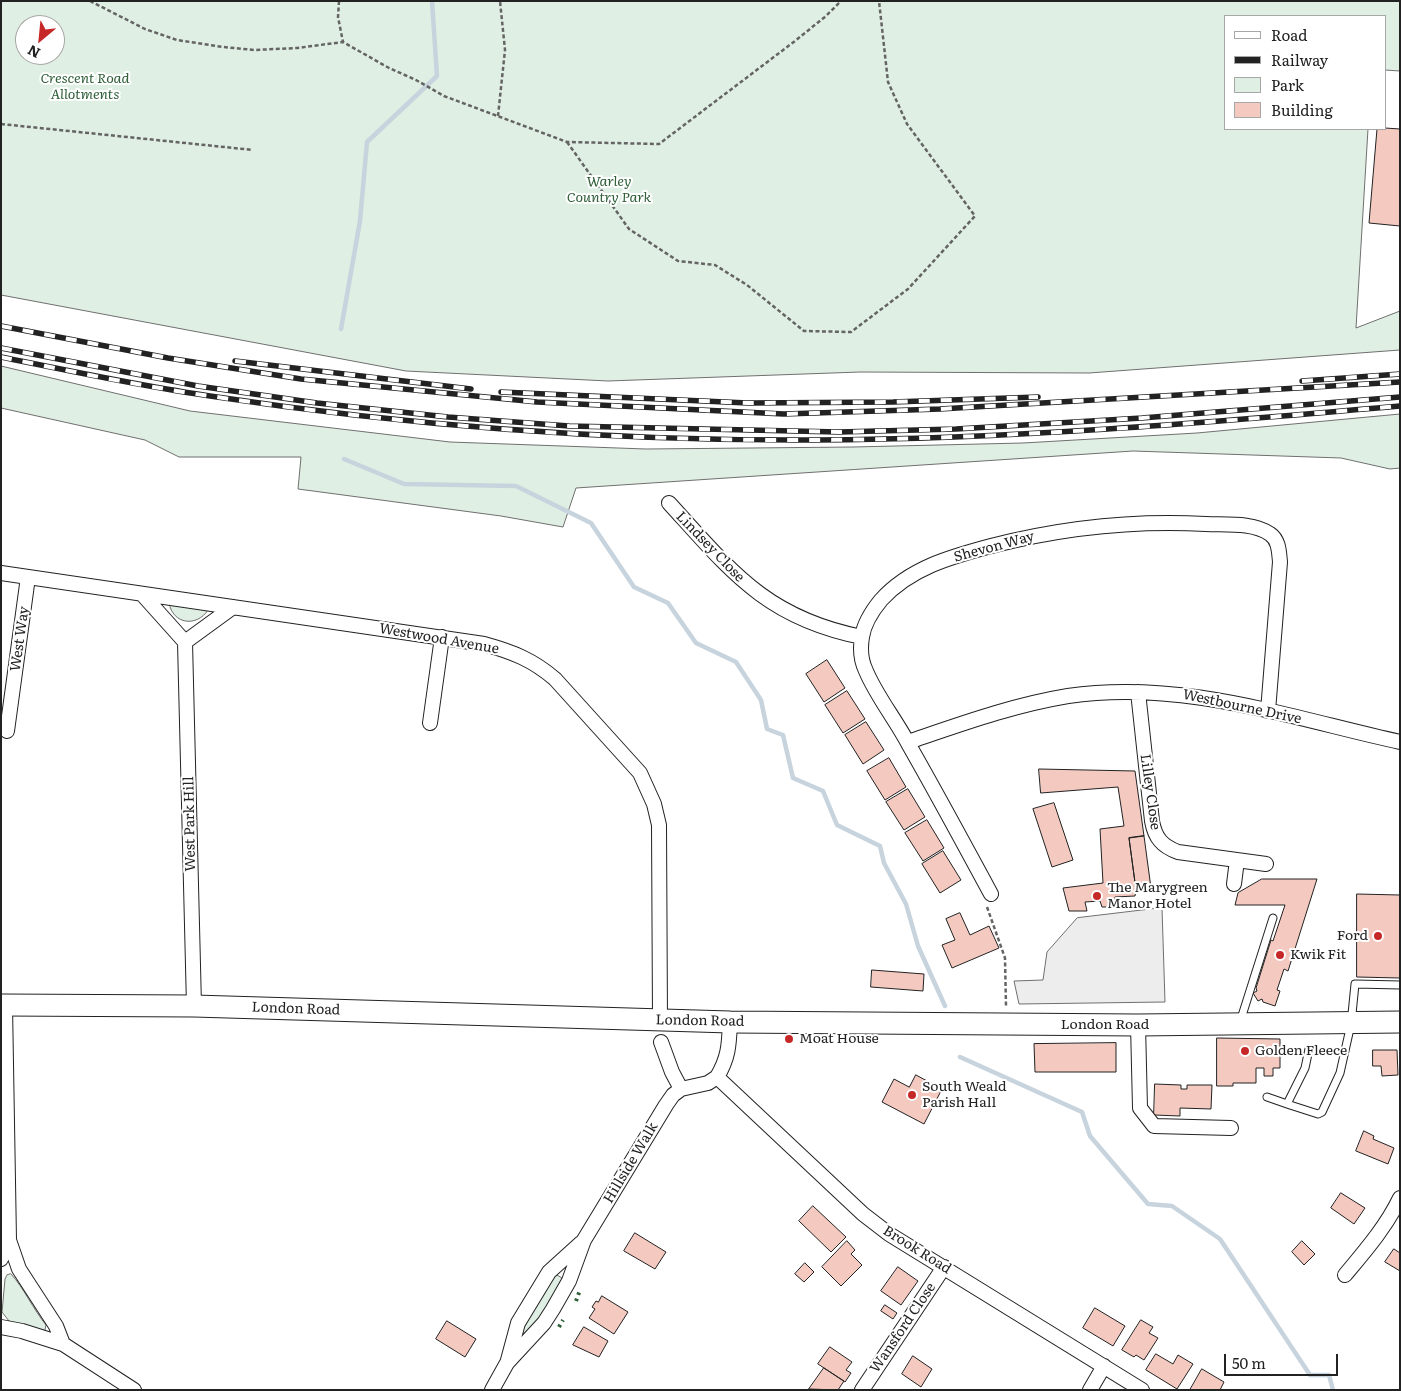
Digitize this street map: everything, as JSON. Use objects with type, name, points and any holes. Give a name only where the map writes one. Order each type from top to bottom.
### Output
[{"type":"main road","name":"London Road","points":[[3,1005],[194,1006],[730,1022],[1006,1025],[1351,1024],[1400,1022]]},
{"type":"street","name":"Lindsey Close","points":[[669,502],[728,568],[774,606],[803,621],[823,628],[862,637]]},
{"type":"street","name":"Shevon Way","points":[[991,894],[908,742],[865,671],[861,654],[864,625],[874,608],[904,580],[920,570],[967,552],[1038,535],[1096,526],[1142,523],[1189,523],[1261,529],[1272,535],[1279,546],[1280,562],[1268,711]]},
{"type":"street","name":"Westwood Avenue","points":[[1,573],[484,644],[525,658],[542,668],[561,686],[640,773],[654,804],[659,825],[660,1020]]},
{"type":"street","name":"West Way","points":[[7,730],[28,577]]},
{"type":"street","points":[[142,594],[185,642],[233,607]]},
{"type":"street","points":[[430,723],[442,637]]},
{"type":"street","name":"West Park Hill","points":[[185,642],[194,1006]]},
{"type":"street","name":"Westbourne Drive","points":[[908,742],[998,712],[1046,700],[1093,693],[1138,692],[1205,697],[1400,742]]},
{"type":"street","name":"Lilley Close","points":[[1138,692],[1152,821],[1157,837],[1170,849],[1178,852],[1266,864]]},
{"type":"street","points":[[1234,884],[1237,860]]},
{"type":"street","points":[[3,1005],[9,1240],[19,1269],[56,1326],[63,1344]]},
{"type":"street","points":[[661,1042],[672,1072],[681,1089],[708,1083],[717,1077],[725,1063],[730,1022]]},
{"type":"street","points":[[1138,1025],[1140,1108],[1154,1126],[1231,1128]]},
{"type":"street","name":"Brook Road","points":[[717,1077],[864,1214],[889,1234],[1142,1390]]},
{"type":"street","name":"Hillside Walk","points":[[492,1390],[508,1363],[554,1309],[569,1281],[584,1240],[666,1105],[681,1089]]},
{"type":"street","points":[[1345,1275],[1370,1246],[1400,1198]]},
{"type":"street","points":[[1,1259],[9,1240]]},
{"type":"street","name":"Hillside Walk","points":[[508,1363],[518,1323],[549,1272],[584,1240]]},
{"type":"street","name":"Wansford Close","points":[[862,1390],[944,1267]]},
{"type":"street","points":[[1,1327],[22,1331],[63,1344],[134,1390]]},
{"type":"street","points":[[1090,1390],[1104,1366]]},
{"type":"lane","points":[[1239,1024],[1272,918]]},
{"type":"lane","points":[[1267,1097],[1318,1114],[1322,1112],[1340,1074],[1351,1024],[1355,984],[1400,985]]},
{"type":"lane","points":[[1290,1105],[1288,1102],[1305,1068],[1308,1049]]},
{"type":"path","points":[[90,1],[145,29],[177,40],[223,48],[254,50],[297,48],[343,42],[444,96],[567,142],[659,144],[795,41],[841,1]]},
{"type":"path","points":[[339,1],[338,17],[343,42]]},
{"type":"path","points":[[498,116],[505,50],[500,1]]},
{"type":"path","points":[[567,142],[630,230],[678,262],[716,266],[747,285],[804,331],[851,332],[908,289],[975,216],[907,124],[888,82],[879,1]]},
{"type":"path","points":[[1,124],[253,150]]},
{"type":"path","points":[[991,894],[984,900],[1005,958],[1006,1025]]},
{"type":"green space","name":"Warley Country Park","points":[[1,1],[1400,1],[1400,71],[1386,70],[1386,15],[1224,15],[1224,130],[1368,130],[1356,328],[1400,311],[1400,350],[1089,373],[860,372],[608,381],[406,371],[1,295]]},
{"type":"green space","points":[[1,366],[190,411],[450,442],[646,449],[1023,443],[1197,433],[1400,414],[1400,468],[1390,469],[1341,458],[1133,451],[576,488],[563,527],[501,516],[298,489],[301,457],[179,457],[145,440],[1,408]]},
{"type":"green space","points":[[169,603],[208,610],[198,619],[186,621],[175,616]]},
{"type":"green space","points":[[11,1274],[46,1325],[45,1330],[42,1331],[9,1321],[2,1312],[5,1279],[7,1275]]},
{"type":"green space","points":[[557,1275],[562,1278],[555,1297],[520,1347],[522,1325],[543,1290]]},
{"type":"shaded area","points":[[1162,908],[1165,1002],[1019,1004],[1014,981],[1043,980],[1047,952],[1077,918]]},
{"type":"building","points":[[1386,128],[1400,129],[1400,226],[1369,223],[1377,130],[1386,130]]},
{"type":"building","points":[[827,660],[845,688],[824,702],[806,674]]},
{"type":"building","points":[[847,691],[865,719],[843,733],[825,705]]},
{"type":"building","points":[[866,722],[884,750],[863,764],[845,735]]},
{"type":"building","points":[[889,758],[906,787],[885,800],[867,771]]},
{"type":"building","points":[[1039,769],[1135,771],[1144,836],[1129,838],[1136,890],[1135,896],[1115,897],[1115,907],[1102,907],[1100,901],[1085,902],[1087,911],[1069,911],[1063,888],[1103,883],[1100,829],[1124,826],[1118,787],[1041,793]]},
{"type":"building","points":[[908,789],[925,817],[904,830],[886,802]]},
{"type":"building","points":[[1054,803],[1073,860],[1052,867],[1033,809]]},
{"type":"building","points":[[927,820],[944,848],[923,861],[905,833]]},
{"type":"building","points":[[1144,836],[1151,888],[1136,890],[1129,838]]},
{"type":"building","points":[[943,851],[961,880],[940,893],[922,864]]},
{"type":"building","name":"Kwik Fit","points":[[1262,879],[1317,879],[1288,971],[1284,969],[1277,990],[1280,991],[1275,1006],[1263,1002],[1262,999],[1258,1001],[1253,993],[1257,991],[1256,988],[1271,940],[1273,941],[1285,905],[1235,905],[1238,893]]},
{"type":"building","name":"Ford","points":[[1357,894],[1400,895],[1400,978],[1357,977]]},
{"type":"building","points":[[960,913],[970,935],[989,926],[999,948],[952,968],[942,945],[955,940],[946,919]]},
{"type":"building","points":[[872,970],[924,974],[923,991],[871,987]]},
{"type":"building","points":[[1217,1038],[1280,1039],[1280,1068],[1273,1068],[1273,1076],[1264,1076],[1264,1068],[1256,1068],[1256,1083],[1233,1083],[1233,1086],[1217,1086]]},
{"type":"building","points":[[1116,1043],[1116,1072],[1035,1072],[1034,1044]]},
{"type":"building","points":[[1373,1050],[1397,1050],[1398,1075],[1382,1076],[1381,1066],[1373,1066]]},
{"type":"building","name":"South Weald Parish Hall","points":[[916,1075],[942,1089],[924,1124],[882,1102],[894,1079],[909,1087]]},
{"type":"building","points":[[1155,1084],[1181,1085],[1181,1089],[1187,1089],[1187,1085],[1212,1085],[1211,1109],[1180,1108],[1180,1116],[1154,1115]]},
{"type":"building","points":[[1364,1131],[1374,1136],[1373,1139],[1394,1148],[1388,1164],[1356,1151]]},
{"type":"building","points":[[1341,1193],[1365,1208],[1354,1224],[1331,1208]]},
{"type":"building","points":[[813,1206],[846,1237],[831,1252],[799,1221]]},
{"type":"building","points":[[635,1233],[666,1252],[655,1269],[624,1251]]},
{"type":"building","points":[[847,1241],[855,1250],[851,1254],[862,1265],[841,1286],[822,1267]]},
{"type":"building","points":[[1302,1241],[1315,1254],[1304,1265],[1292,1252]]},
{"type":"building","points":[[1394,1249],[1400,1253],[1400,1271],[1385,1262]]},
{"type":"building","points":[[805,1263],[814,1272],[804,1282],[795,1274]]},
{"type":"building","points":[[898,1267],[918,1281],[901,1305],[881,1291]]},
{"type":"building","points":[[602,1296],[628,1312],[614,1334],[589,1318],[595,1309],[592,1307]]},
{"type":"building","points":[[885,1305],[897,1313],[893,1319],[881,1311]]},
{"type":"building","points":[[1095,1308],[1125,1326],[1113,1346],[1083,1328]]},
{"type":"building","points":[[1141,1320],[1153,1327],[1149,1333],[1158,1338],[1144,1360],[1122,1350]]},
{"type":"building","points":[[447,1321],[476,1339],[465,1357],[436,1339]]},
{"type":"building","points":[[584,1327],[608,1341],[599,1357],[573,1345]]},
{"type":"building","points":[[830,1347],[852,1362],[846,1370],[851,1373],[845,1382],[818,1364]]},
{"type":"building","points":[[1156,1354],[1173,1364],[1178,1355],[1193,1364],[1177,1389],[1146,1370]]},
{"type":"building","points":[[913,1356],[932,1369],[921,1387],[902,1374]]},
{"type":"building","points":[[824,1368],[844,1381],[838,1390],[809,1389]]},
{"type":"building","points":[[1202,1369],[1224,1382],[1220,1390],[1190,1390]]},
{"type":"waterway","points":[[341,329],[360,221],[367,142],[437,76],[432,1]]},
{"type":"waterway","points":[[344,459],[404,484],[516,486],[591,523],[634,587],[668,603],[696,643],[736,662],[761,700],[767,729],[783,735],[793,778],[823,791],[837,825],[880,846],[884,863],[906,904],[918,946],[945,1006]]},
{"type":"waterway","points":[[960,1057],[1082,1112],[1090,1136],[1148,1204],[1172,1206],[1220,1239],[1310,1375],[1329,1375],[1333,1390]]},
{"type":"railway","points":[[1,326],[168,358],[301,379],[537,402],[784,414],[940,409],[1400,382]]},
{"type":"railway","points":[[1,348],[198,386],[317,403],[448,417],[569,426],[839,432],[956,429],[1142,418],[1400,397]]},
{"type":"railway","points":[[1,357],[158,388],[285,407],[511,430],[663,438],[815,440],[961,437],[1181,424],[1400,406]]},
{"type":"railway","points":[[235,361],[471,389]]},
{"type":"railway","points":[[1302,381],[1400,374]]},
{"type":"railway","points":[[501,392],[748,403],[893,402],[1038,397]]},
{"type":"hedge","points":[[576,1301],[580,1290]]},
{"type":"hedge","points":[[559,1327],[563,1320]]},
{"type":"place","name":"The Marygreen Manor Hotel","points":[[1097,896]]},
{"type":"place","name":"Ford","points":[[1378,936]]},
{"type":"place","name":"Kwik Fit","points":[[1280,955]]},
{"type":"place","name":"Moat House","points":[[789,1039]]},
{"type":"place","name":"Golden Fleece","points":[[1245,1051]]},
{"type":"place","name":"South Weald Parish Hall","points":[[912,1095]]},
{"type":"park label","name":"Crescent Road Allotments","points":[[85,88]]}]
